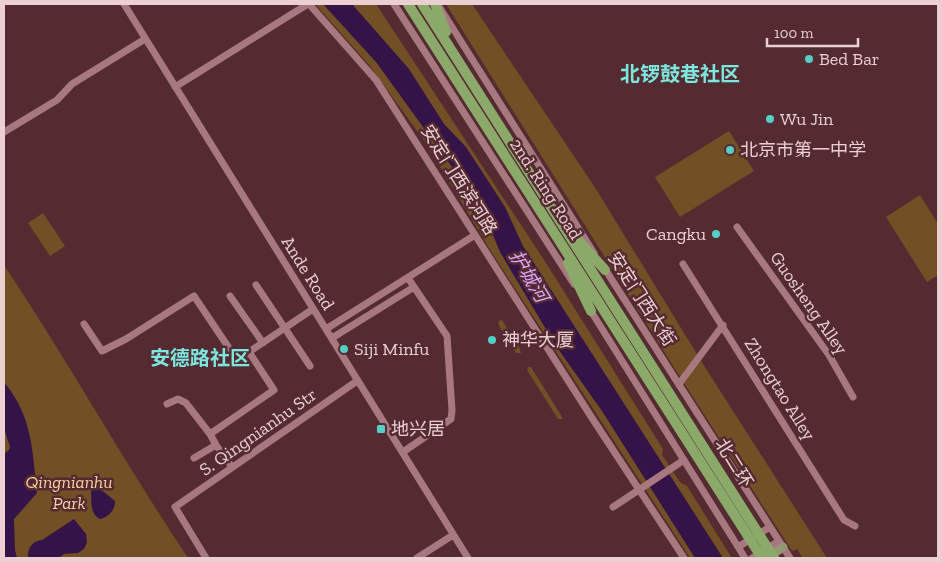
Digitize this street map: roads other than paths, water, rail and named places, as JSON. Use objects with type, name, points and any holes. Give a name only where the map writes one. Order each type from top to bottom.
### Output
[{"type":"highway","name":"2nd. Ring Road","points":[[408,4],[762,558]]},
{"type":"highway","name":"2nd. Ring Road","points":[[422,4],[666,386]]},
{"type":"highway","points":[[436,4],[456,56]]},
{"type":"highway","points":[[559,219],[605,270]]},
{"type":"highway","points":[[551,226],[591,311]]},
{"type":"highway","name":"北二环","points":[[666,386],[774,558]]},
{"type":"main road","points":[[766,558],[781,544]]},
{"type":"street","name":"Ande Road","points":[[124,4],[468,558]]},
{"type":"street","points":[[175,87],[309,4]]},
{"type":"street","name":"安定门西滨河路","points":[[309,4],[376,80],[592,418],[684,558]]},
{"type":"street","points":[[394,4],[591,311],[745,558]]},
{"type":"street","name":"安定门西大街","points":[[436,4],[790,558]]},
{"type":"street","points":[[4,132],[57,100],[72,84],[145,39]]},
{"type":"street","name":"Guosheng Alley","points":[[737,227],[829,355],[853,397]]},
{"type":"street","points":[[326,329],[475,235]]},
{"type":"street","name":"Zhongtao Alley","points":[[683,264],[844,520],[855,526]]},
{"type":"street","points":[[403,452],[451,419],[452,410],[447,336],[408,278]]},
{"type":"street","points":[[256,285],[310,366]]},
{"type":"street","points":[[332,338],[414,287]]},
{"type":"street","points":[[84,324],[102,351],[126,339],[194,296],[238,360],[312,309]]},
{"type":"street","points":[[230,296],[263,343]]},
{"type":"street","points":[[679,384],[722,326]]},
{"type":"street","points":[[210,434],[274,390],[249,352]]},
{"type":"street","name":"S. Qingnianhu Str","points":[[206,558],[175,508],[358,381]]},
{"type":"street","points":[[167,404],[178,399],[186,403],[232,467]]},
{"type":"street","points":[[194,458],[216,445]]},
{"type":"street","points":[[613,506],[684,460]]},
{"type":"street","points":[[738,547],[770,527]]},
{"type":"street","points":[[417,558],[453,535]]},
{"type":"street","points":[[752,558],[781,544]]},
{"type":"water","name":"护城河","points":[[323,4],[352,4],[409,69],[444,124],[466,147],[505,207],[523,246],[723,558],[695,558],[602,411],[556,346],[500,252],[488,223],[452,167],[376,62]]},
{"type":"water","points":[[4,382],[14,395],[26,421],[32,448],[37,493],[14,519],[17,558],[4,558],[4,454],[10,447],[4,428]]},
{"type":"water","points":[[95,487],[115,501],[111,513],[100,519],[94,514],[92,507],[91,491]]},
{"type":"water","points":[[74,519],[86,534],[87,542],[84,549],[78,553],[64,554],[59,558],[28,558],[29,549],[33,544]]},
{"type":"place","name":"Bed Bar","points":[[809,59]]},
{"type":"place","name":"Wu Jin","points":[[770,119]]},
{"type":"place","name":"北京市第一中学","points":[[730,150]]},
{"type":"place","name":"Cangku","points":[[716,234]]},
{"type":"place","name":"神华大厦","points":[[492,340]]},
{"type":"place","name":"Siji Minfu","points":[[344,349]]},
{"type":"place","name":"地兴居","points":[[381,429]]},
{"type":"district","name":"北锣鼓巷社区","points":[[680,74]]},
{"type":"district","name":"安德路社区","points":[[200,358]]},
{"type":"park label","name":"Qingnianhu Park","points":[[69,492]]}]
